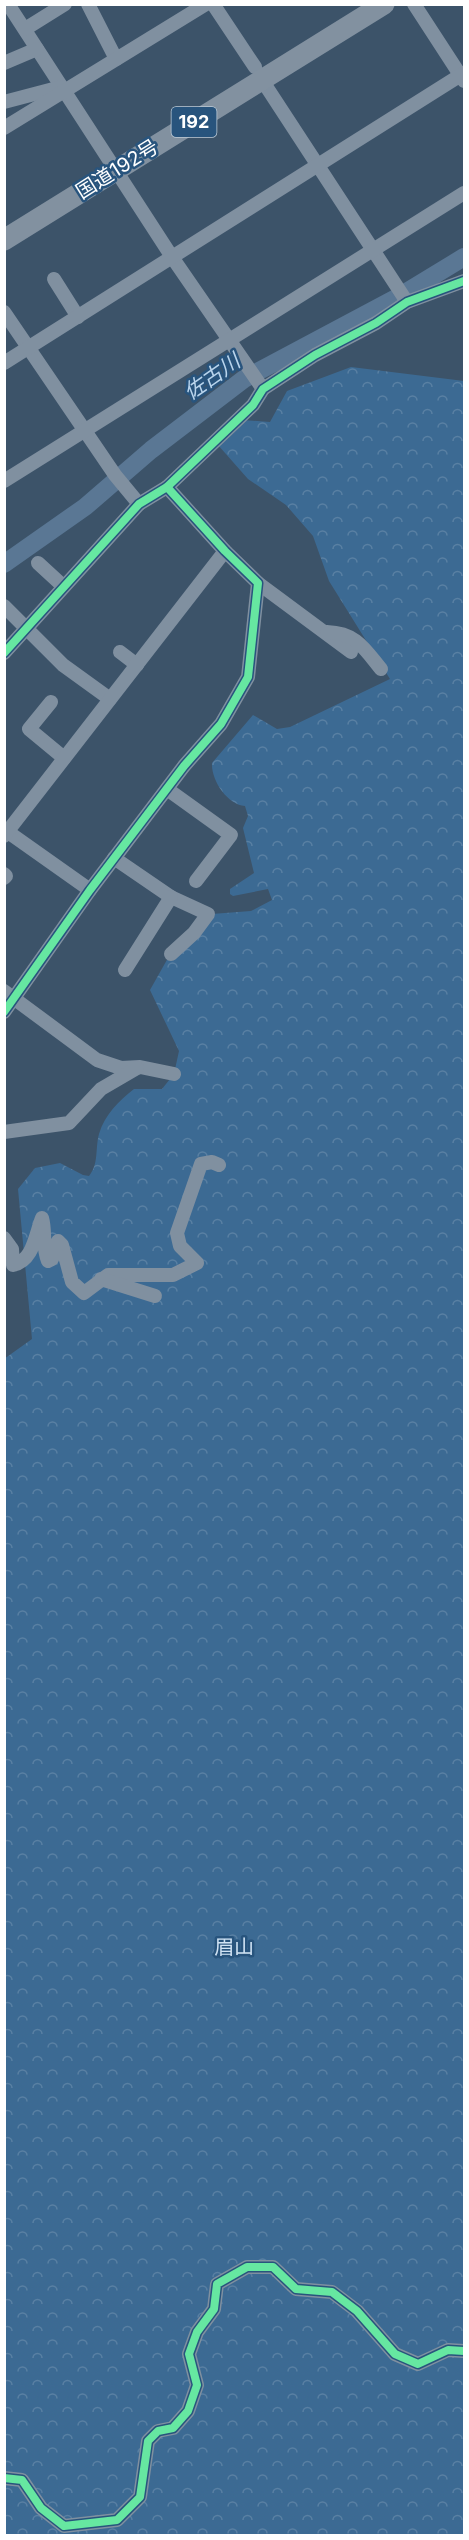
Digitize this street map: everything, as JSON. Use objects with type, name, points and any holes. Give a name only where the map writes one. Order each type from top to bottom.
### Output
[{"type":"highway","name":"国道192号","points":[[259,74],[357,4]]},
{"type":"highway","name":"国道192号","points":[[4,225],[112,165],[259,74],[384,4]]},
{"type":"highway","name":"国道192号","points":[[4,240],[112,165]]},
{"type":"street","points":[[4,653],[139,504],[167,486],[253,405],[256,380],[172,257],[8,4]]},
{"type":"street","points":[[25,29],[65,4]]},
{"type":"street","points":[[87,4],[116,59]]},
{"type":"street","points":[[4,128],[62,89],[206,4]]},
{"type":"street","points":[[213,4],[402,296]]},
{"type":"street","points":[[4,363],[316,165],[463,76],[414,4]]},
{"type":"street","points":[[4,63],[38,49]]},
{"type":"street","points":[[4,102],[62,89]]},
{"type":"street","points":[[4,481],[465,193]]},
{"type":"street","points":[[54,279],[78,317]]},
{"type":"street","points":[[256,380],[315,355],[376,323],[402,296],[465,281]]},
{"type":"street","points":[[4,312],[84,431],[139,504]]},
{"type":"street","points":[[167,486],[225,551],[258,583],[351,652]]},
{"type":"street","points":[[90,890],[6,834],[225,551]]},
{"type":"street","points":[[38,562],[63,586]]},
{"type":"street","points":[[4,1012],[10,994],[167,789],[221,724],[248,677],[258,583]]},
{"type":"street","points":[[4,606],[63,665],[110,699]]},
{"type":"street","points":[[327,632],[355,638],[381,669]]},
{"type":"street","points":[[120,652],[137,665]]},
{"type":"street","points":[[45,704],[29,729],[64,758]]},
{"type":"street","points":[[167,789],[231,835],[196,881]]},
{"type":"street","points":[[114,858],[171,897],[208,914],[194,933],[171,954]]},
{"type":"street","points":[[125,970],[171,897]]},
{"type":"street","points":[[10,994],[97,1060],[121,1068],[140,1067],[174,1074]]},
{"type":"street","points":[[4,1132],[69,1123],[101,1089],[140,1067]]},
{"type":"street","points":[[4,1238],[12,1249],[13,1265],[20,1264],[28,1257],[42,1218],[44,1253],[48,1261],[52,1259],[58,1241],[62,1245],[72,1282],[84,1293],[108,1275],[173,1275],[197,1263],[180,1246],[177,1233],[201,1164],[212,1162],[219,1165]]},
{"type":"street","points":[[101,1279],[154,1296]]},
{"type":"street","points":[[4,2478],[22,2481],[41,2508],[64,2526],[117,2520],[140,2497],[148,2441],[158,2431],[173,2428],[188,2411],[197,2385],[189,2354],[197,2332],[214,2309],[217,2284],[247,2267],[273,2266],[296,2289],[332,2292],[357,2311],[395,2354],[418,2364],[448,2350],[465,2351]]},
{"type":"green space","name":"眉山","points":[[351,367],[464,381],[464,2535],[5,2536],[4,1359],[32,1339],[18,1189],[35,1168],[60,1163],[89,1176],[96,1161],[99,1134],[113,1108],[134,1089],[162,1089],[174,1074],[179,1051],[150,990],[168,958],[212,914],[251,911],[272,900],[268,889],[233,896],[230,894],[230,889],[254,873],[243,828],[248,816],[245,806],[239,805],[222,791],[214,777],[212,763],[253,715],[277,729],[290,727],[390,679],[329,581],[313,536],[286,505],[248,479],[218,445],[242,420],[270,422],[287,391]]},
{"type":"waterway","name":"佐古川","points":[[4,564],[85,507],[151,450],[244,379],[400,296],[464,257]]},
{"type":"cycle path","points":[[4,653],[139,504],[167,487],[253,405],[263,389],[315,355],[376,323],[407,302],[464,281]]},
{"type":"cycle path","points":[[4,1012],[90,890],[184,766],[221,724],[248,677],[258,583],[225,551],[167,487]]},
{"type":"cycle path","points":[[4,2478],[22,2480],[41,2508],[64,2526],[117,2520],[140,2497],[148,2441],[158,2431],[173,2428],[188,2411],[197,2385],[189,2354],[197,2332],[214,2309],[217,2284],[247,2267],[273,2267],[296,2289],[332,2292],[357,2311],[395,2354],[418,2364],[448,2350],[464,2351]]}]
